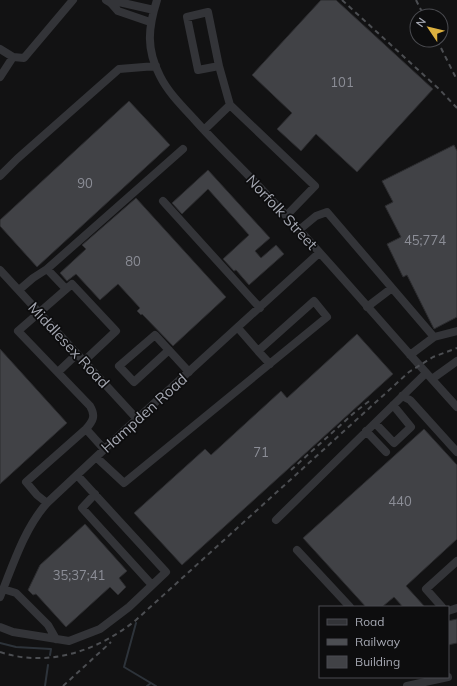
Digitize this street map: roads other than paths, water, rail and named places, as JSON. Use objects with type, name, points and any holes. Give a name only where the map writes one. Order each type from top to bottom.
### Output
[{"type":"street","points":[[0,48],[13,58],[24,58],[73,0]]},
{"type":"street","name":"Norfolk Street","points":[[157,0],[150,22],[150,44],[160,76],[171,94],[299,230],[457,407]]},
{"type":"street","points":[[109,2],[119,2],[154,10]]},
{"type":"street","points":[[109,2],[118,11],[150,22]]},
{"type":"street","points":[[219,66],[198,70],[187,17],[208,12],[219,66],[230,105],[315,186],[286,216]]},
{"type":"street","points":[[0,77],[13,58]]},
{"type":"street","points":[[0,176],[118,69],[156,66]]},
{"type":"street","points":[[204,130],[230,105]]},
{"type":"street","points":[[18,290],[47,269],[183,149]]},
{"type":"street","points":[[163,201],[260,308]]},
{"type":"street","points":[[299,230],[316,216],[327,212],[434,337]]},
{"type":"street","name":"Hampden Road","points":[[2,593],[30,528],[38,513],[47,503],[319,253]]},
{"type":"street","points":[[47,269],[66,289]]},
{"type":"street","name":"Middlesex Road","points":[[0,270],[137,419]]},
{"type":"street","points":[[47,503],[37,495],[26,482],[86,429],[93,421],[94,412],[18,331],[72,284],[116,331],[84,361]]},
{"type":"street","points":[[367,307],[392,288]]},
{"type":"street","points":[[96,457],[124,484],[327,317],[314,301],[258,351]]},
{"type":"street","points":[[238,328],[270,364]]},
{"type":"street","points":[[410,355],[434,337],[457,331]]},
{"type":"street","points":[[169,350],[134,382],[119,366],[155,335],[169,350],[189,372]]},
{"type":"street","points":[[58,372],[77,354]]},
{"type":"street","points":[[276,520],[402,396],[429,376],[457,360]]},
{"type":"street","points":[[402,396],[410,400],[457,452]]},
{"type":"street","points":[[375,423],[394,443],[411,427],[393,406]]},
{"type":"street","points":[[86,429],[104,449]]},
{"type":"street","points":[[366,431],[386,452]]},
{"type":"street","points":[[0,627],[12,632],[69,641],[100,630],[129,607],[166,572],[77,475]]},
{"type":"street","points":[[95,494],[82,508],[152,585]]},
{"type":"street","points":[[297,550],[349,606]]},
{"type":"street","points":[[441,606],[426,589],[457,561]]},
{"type":"street","points":[[2,593],[16,593],[48,625],[56,639]]},
{"type":"street","points":[[407,686],[415,680],[437,678]]},
{"type":"waterway","points":[[136,623],[124,667],[156,686]]},
{"type":"waterway","points":[[0,643],[16,647],[51,649],[50,655]]},
{"type":"waterway","points":[[45,686],[48,665]]},
{"type":"waterway","points":[[147,686],[151,683]]},
{"type":"railway","points":[[342,0],[439,89],[457,108]]},
{"type":"railway","points":[[416,0],[420,8]]},
{"type":"railway","points":[[441,48],[457,80]]},
{"type":"railway","points":[[0,652],[36,658],[72,654],[89,648],[121,631],[136,620],[409,372],[433,357],[457,348]]},
{"type":"railway","points":[[291,470],[355,412],[372,399]]},
{"type":"railway","points":[[63,686],[111,642]]}]
